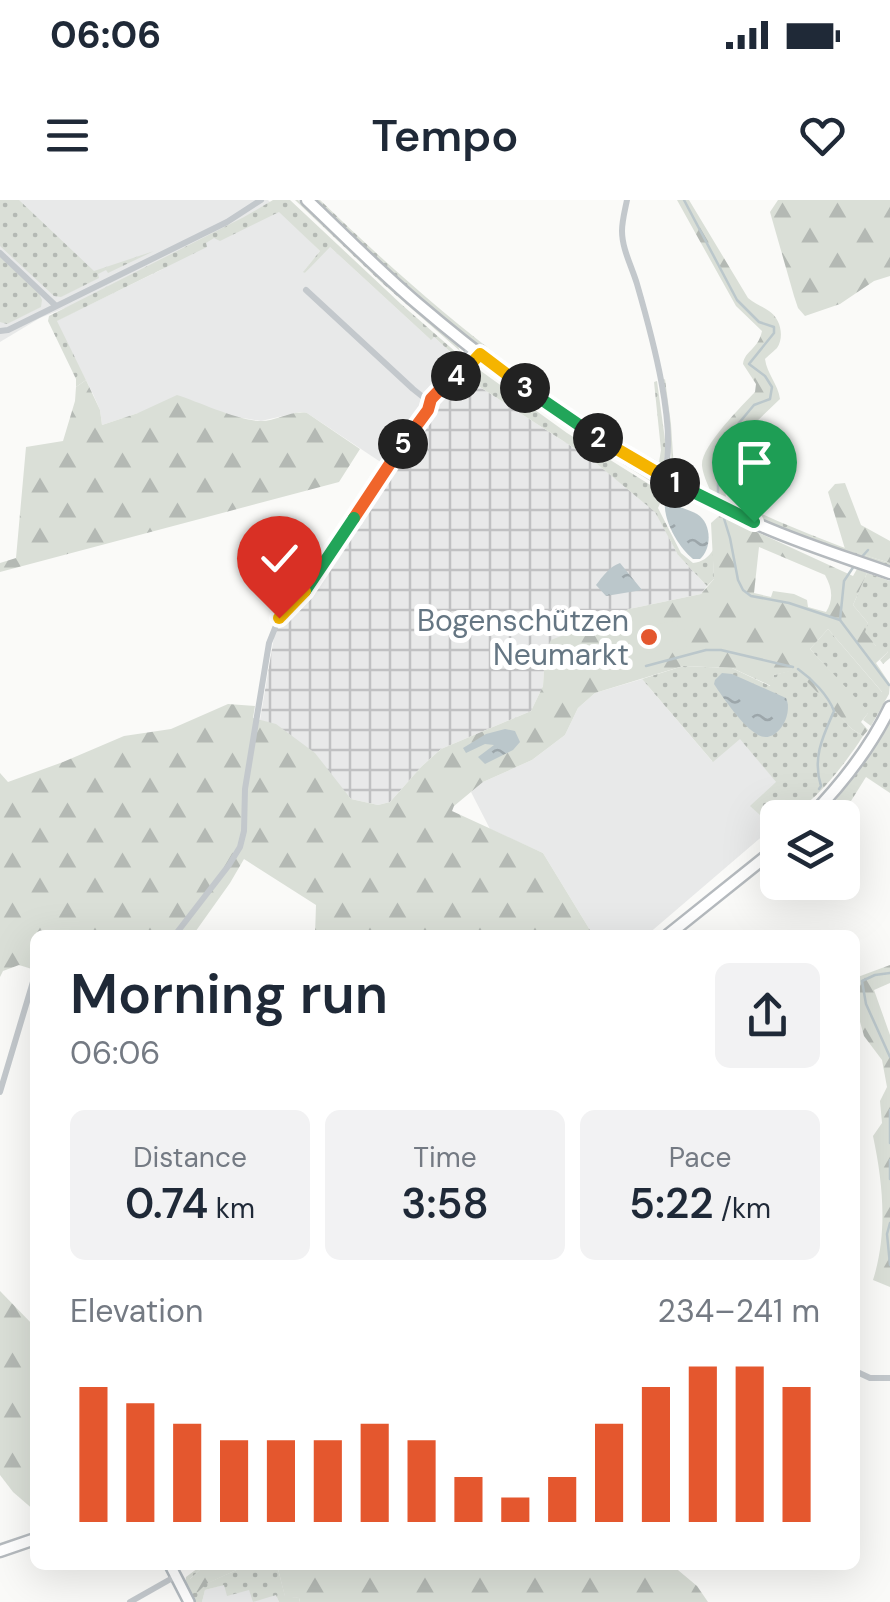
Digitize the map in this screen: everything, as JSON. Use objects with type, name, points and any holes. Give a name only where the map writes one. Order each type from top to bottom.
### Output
[{"type":"main road","points":[[307,200],[398,287],[475,351],[569,420],[725,509],[890,573]]},
{"type":"main road","points":[[824,800],[852,768],[890,708]]},
{"type":"main road","points":[[674,930],[760,861]]},
{"type":"main road","points":[[0,1551],[30,1541]]},
{"type":"street","points":[[0,332],[228,222],[261,200]]},
{"type":"street","points":[[627,200],[622,236],[644,310],[665,413],[668,460],[663,476]]},
{"type":"street","points":[[0,252],[55,305]]},
{"type":"street","points":[[306,290],[413,389],[431,399]]},
{"type":"street","points":[[179,930],[240,847],[264,663],[273,627],[312,582],[428,410],[431,399],[466,369],[475,351]]},
{"type":"street","points":[[0,1092],[30,993]]},
{"type":"street","points":[[860,1373],[870,1378],[890,1378]]},
{"type":"street","points":[[173,1570],[189,1602]]},
{"type":"street","points":[[130,1602],[176,1576]]},
{"type":"shaded area","points":[[0,200],[268,200],[320,251],[305,273],[329,246],[430,339],[434,337],[457,358],[385,465],[300,412],[261,421],[138,413],[102,425],[93,394],[56,321],[165,268],[40,318],[0,342]]},
{"type":"shaded area","points":[[463,376],[591,459],[656,512],[678,555],[707,586],[701,594],[629,609],[545,652],[543,686],[531,711],[441,749],[390,802],[378,805],[351,799],[332,777],[260,720],[275,631],[313,586],[343,538],[339,535],[385,465],[391,468],[441,397]]},
{"type":"shaded area","points":[[642,679],[712,761],[740,738],[777,783],[751,806],[760,815],[760,838],[653,930],[590,930],[543,853],[490,829],[471,792],[483,782],[532,760],[565,735],[578,708],[595,693]]},
{"type":"shaded area","points":[[267,1572],[279,1602],[202,1602],[205,1590]]},
{"type":"green space","points":[[0,200],[19,200],[94,271],[154,251],[108,273],[106,270],[98,274],[99,278],[61,297],[54,296],[0,246]]},
{"type":"green space","points":[[273,200],[290,200],[458,354],[457,358],[434,337],[431,340],[330,247],[303,272],[320,251],[279,212],[220,241],[214,238],[206,243],[207,247],[57,321],[86,380],[76,387],[49,316]]},
{"type":"green space","points":[[295,200],[457,344],[460,351],[381,282]]},
{"type":"green space","points":[[315,200],[320,200],[439,308],[524,375],[659,462],[654,382],[657,381],[666,447],[663,468],[611,441],[480,348],[395,277]]},
{"type":"green space","points":[[677,200],[689,200],[748,298],[773,314],[780,328],[777,348],[765,359],[780,399],[754,424],[724,479],[726,497],[710,490],[703,458],[723,427],[755,392],[756,384],[743,364],[762,331],[736,306]]},
{"type":"green space","points":[[778,200],[890,200],[890,276],[874,281],[840,304],[805,316],[798,308],[770,212]]},
{"type":"green space","points":[[0,257],[42,300],[41,307],[7,324],[0,322]]},
{"type":"green space","points":[[478,365],[636,467],[671,494],[575,434]]},
{"type":"green space","points":[[474,366],[567,433],[668,496],[658,508],[681,553],[693,563],[713,550],[714,579],[707,586],[678,555],[655,512],[591,459],[463,376]]},
{"type":"green space","points":[[665,379],[676,473],[781,522],[890,563],[890,567],[779,527],[672,476]]},
{"type":"green space","points":[[86,380],[100,410],[102,425],[177,395],[252,420],[307,413],[360,449],[339,482],[0,572],[0,563],[16,558],[26,447],[63,441],[76,387]]},
{"type":"green space","points":[[845,483],[861,525],[890,541],[890,563],[845,549],[828,492],[835,484]]},
{"type":"green space","points":[[720,515],[853,576],[857,569],[867,573],[853,605],[868,623],[865,632],[876,646],[883,646],[888,652],[876,663],[890,684],[883,693],[828,629],[810,649],[869,712],[861,722],[868,730],[863,736],[796,670],[774,675],[771,686],[732,668],[683,666],[595,693],[578,708],[565,735],[532,760],[483,782],[454,806],[452,811],[543,853],[590,930],[315,930],[316,905],[244,859],[197,930],[30,930],[30,968],[19,965],[3,971],[0,977],[0,773],[8,782],[124,736],[171,729],[228,704],[255,706],[253,718],[276,724],[315,753],[351,799],[378,805],[390,802],[441,749],[531,711],[543,686],[545,652],[551,640],[629,609],[701,594],[714,579],[711,523]],"holes":[[[759,547],[825,575],[830,603],[826,612],[808,607],[807,600],[794,594],[773,591],[771,597],[754,593]]]},
{"type":"green space","points":[[867,573],[890,581],[890,658],[883,664],[880,660],[888,652],[876,646],[864,632],[868,623],[853,605]]},
{"type":"green space","name":"Bogenschützen Neumarkt","points":[[677,620],[678,627],[684,627],[687,649],[598,654],[618,633]]},
{"type":"green space","points":[[828,629],[882,692],[890,684],[889,694],[871,726],[863,720],[868,713],[810,649]]},
{"type":"green space","points":[[683,666],[732,668],[770,686],[774,675],[796,669],[863,736],[811,800],[760,800],[760,815],[750,806],[776,782],[740,739],[713,762],[642,679]]},
{"type":"green space","points":[[890,717],[890,793],[866,777],[852,800],[836,800],[859,771]]},
{"type":"green space","points":[[890,965],[890,983],[874,990],[890,1035],[890,1287],[873,1280],[881,1244],[882,1208],[873,1136],[882,1123],[880,1101],[887,1087],[882,1060],[864,1036],[860,1022],[860,976]]},
{"type":"green space","points":[[0,1291],[30,1322],[30,1507],[0,1475]]},
{"type":"green space","points":[[200,1570],[190,1579],[197,1593],[205,1584],[236,1570],[278,1570],[285,1596],[299,1598],[300,1602],[279,1602],[276,1595],[253,1602],[249,1590],[227,1596],[224,1585],[205,1590],[202,1602],[193,1602],[185,1585],[186,1577]]},
{"type":"green space","points":[[200,1570],[236,1570],[206,1584],[197,1593],[190,1591],[190,1579]]},
{"type":"green space","points":[[278,1570],[678,1570],[708,1602],[300,1602],[299,1598],[285,1597]]},
{"type":"water","points":[[665,502],[702,518],[708,530],[708,543],[700,559],[693,559],[677,540],[666,517]]},
{"type":"water","points":[[620,563],[642,590],[606,596],[596,585],[609,569]]},
{"type":"water","points":[[722,673],[786,698],[788,712],[782,727],[765,737],[752,731],[714,684]]},
{"type":"water","points":[[505,729],[515,731],[520,742],[513,750],[485,764],[478,757],[494,745],[485,744],[466,753],[463,748],[486,734]]},
{"type":"waterway","points":[[684,200],[737,300],[759,322],[774,327],[774,333],[749,364],[772,387],[770,399],[754,405],[723,442],[718,453],[718,500]]},
{"type":"waterway","points":[[722,512],[743,590],[751,596],[789,603],[840,620],[889,685]]},
{"type":"waterway","points":[[859,560],[868,550]]},
{"type":"waterway","points":[[840,620],[844,581],[854,566]]},
{"type":"waterway","points":[[646,666],[706,650],[721,650],[793,667]]},
{"type":"waterway","points":[[798,669],[819,688],[834,711],[820,747],[819,789]]},
{"type":"waterway","points":[[890,973],[862,981],[866,1004],[890,1057]]},
{"type":"waterway","points":[[890,1110],[890,1143]]},
{"type":"waterway","points":[[890,1160],[890,1179]]},
{"type":"waterway","points":[[890,1223],[890,1265]]},
{"type":"place","name":"Bogenschützen Neumarkt","points":[[649,637]]},
{"type":"route","points":[[279,618],[312,582],[428,410],[431,399],[480,354],[606,444],[754,522]]}]
